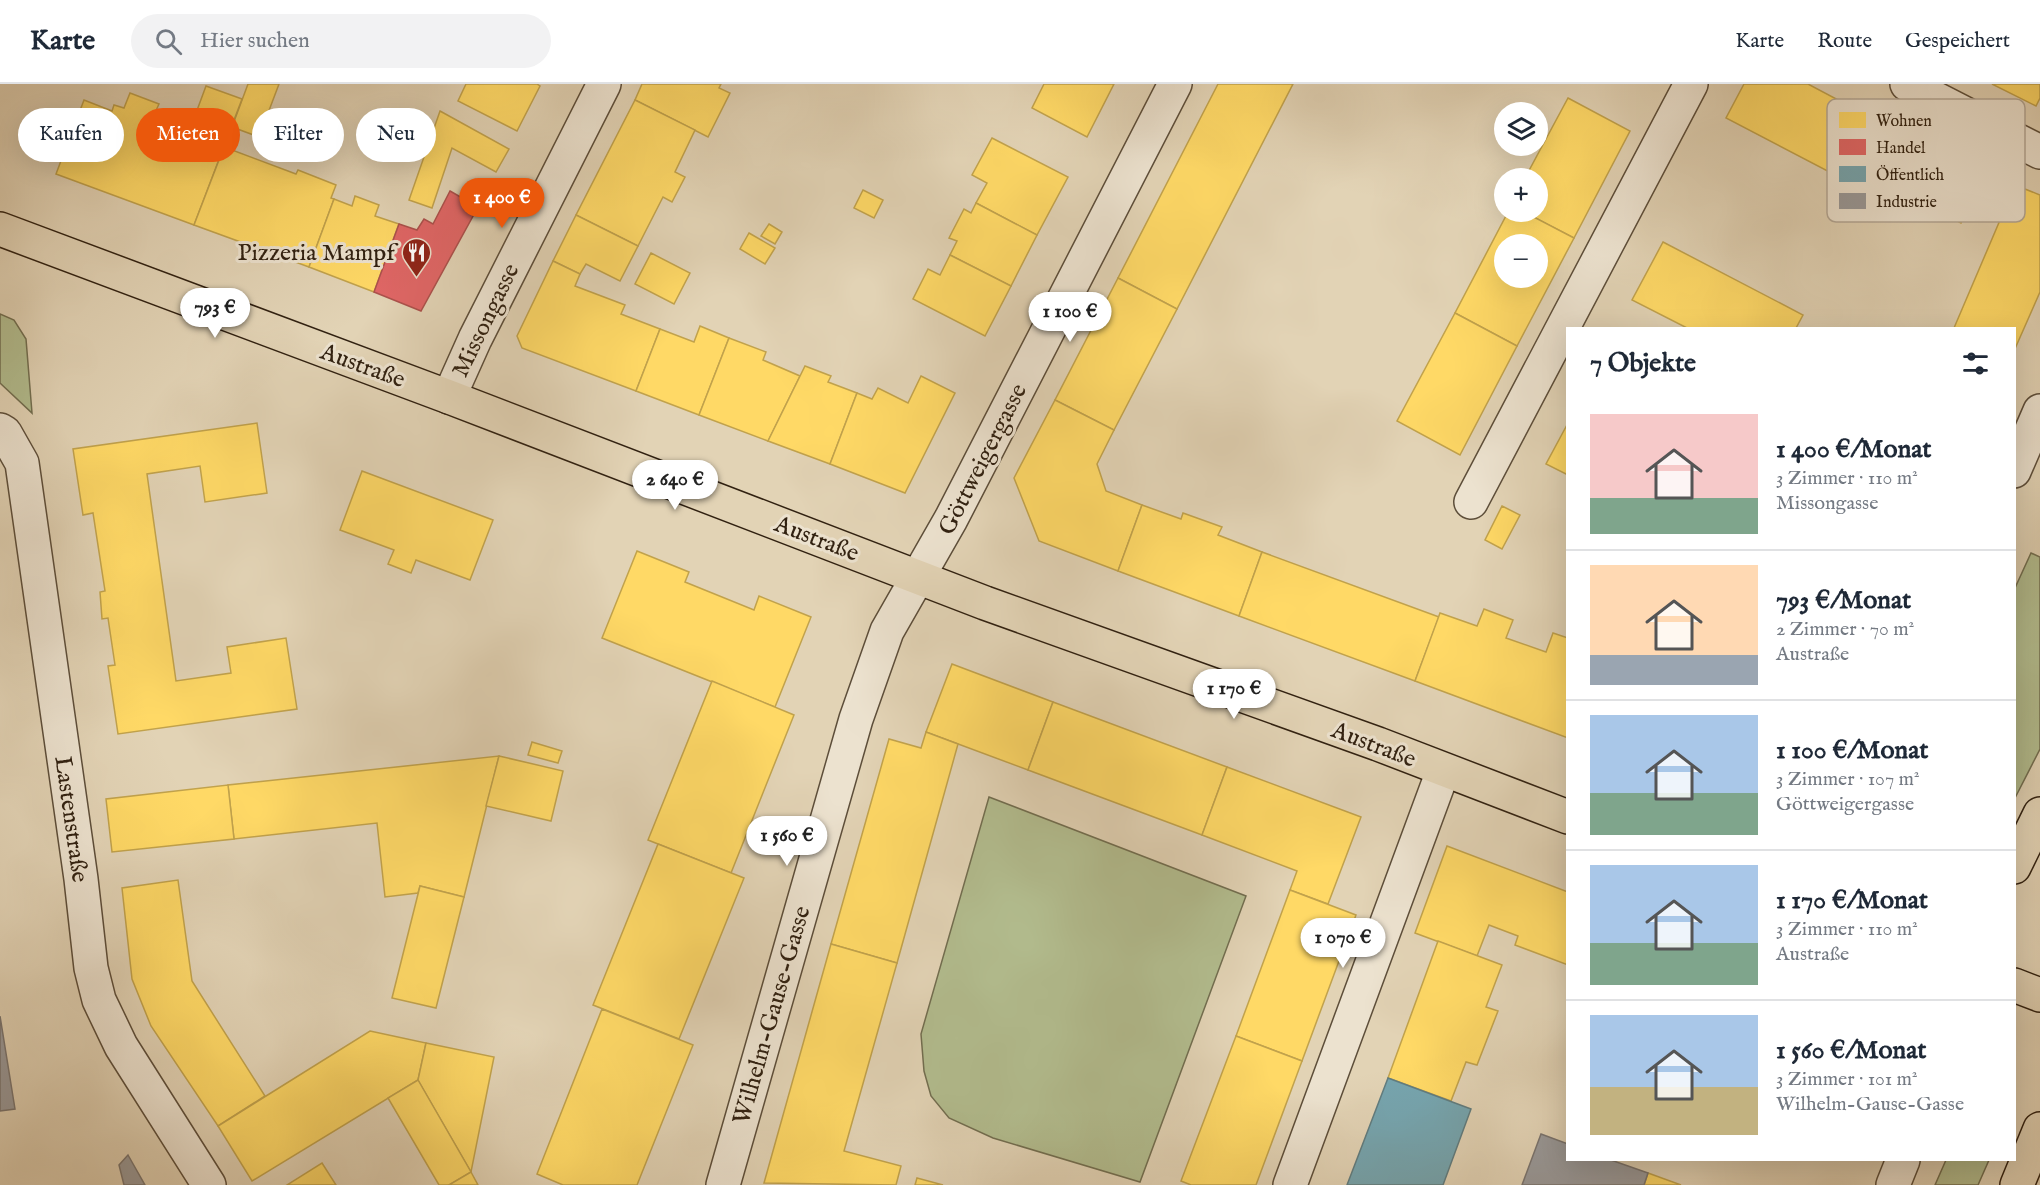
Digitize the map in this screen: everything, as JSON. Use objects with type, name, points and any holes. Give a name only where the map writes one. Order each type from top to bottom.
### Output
[{"type":"main road","name":"Austraße","points":[[0,229],[449,397],[919,577],[1566,817]]},
{"type":"main road","points":[[2016,863],[2040,814]]},
{"type":"main road","points":[[2016,985],[2040,995]]},
{"type":"main road","points":[[2017,1185],[2039,1130]]},
{"type":"street","name":"Missongasse","points":[[449,397],[475,339],[604,84]]},
{"type":"street","name":"Göttweigergasse","points":[[919,577],[1175,84]]},
{"type":"street","points":[[1471,502],[1691,84]]},
{"type":"street","points":[[1907,84],[1936,99]]},
{"type":"street","points":[[2025,144],[2040,152]]},
{"type":"street","points":[[2016,466],[2040,411]]},
{"type":"street","name":"Lastenstraße","points":[[0,430],[5,433],[21,463],[81,879],[91,968],[99,1000],[121,1046],[209,1185]]},
{"type":"street","name":"Wilhelm-Gause-Gasse","points":[[723,1185],[856,719],[887,632],[919,577]]},
{"type":"street","points":[[1290,1185],[1443,771]]},
{"type":"street","points":[[1893,1185],[1903,1161]]},
{"type":"green space","points":[[0,314],[14,320],[26,339],[32,413],[0,383]]},
{"type":"green space","points":[[2031,553],[2040,557],[2040,749],[2016,796],[2016,586]]},
{"type":"green space","points":[[989,797],[1246,896],[1140,1182],[993,1138],[949,1118],[931,1096],[924,1071],[921,1034]]},
{"type":"green space","points":[[1946,1161],[1989,1161],[1978,1185],[1935,1185]]},
{"type":"building: Wohnen","points":[[248,84],[279,84],[270,108],[252,108],[252,134],[240,130],[239,108]]},
{"type":"building: Wohnen","points":[[466,84],[537,84],[540,86],[517,131],[458,101]]},
{"type":"building: Wohnen","points":[[642,84],[721,84],[719,88],[730,93],[708,137],[635,100]]},
{"type":"building: Wohnen","points":[[1044,84],[1114,84],[1087,137],[1032,108]]},
{"type":"building: Wohnen","points":[[1218,84],[1293,84],[1177,309],[1118,278]]},
{"type":"building: Wohnen","points":[[1744,84],[1808,84],[1836,99],[1827,99],[1827,171],[1726,118]]},
{"type":"building: Wohnen","points":[[1992,84],[2040,84],[2040,98],[2036,106]]},
{"type":"building: Wohnen","points":[[206,86],[242,99],[239,108],[198,108]]},
{"type":"building: Wohnen","points":[[130,93],[159,104],[157,108],[136,108],[136,162],[218,162],[194,225],[56,174],[61,162],[124,162],[124,108]]},
{"type":"building: Wohnen","points":[[1568,98],[1630,131],[1574,238],[1543,222],[1548,222],[1548,168],[1530,168],[1537,156],[1548,156],[1548,135]]},
{"type":"building: Wohnen","points":[[84,100],[104,108],[81,108]]},
{"type":"building: Wohnen","points":[[635,100],[695,130],[675,172],[685,177],[672,202],[663,197],[638,246],[576,215]]},
{"type":"building: Wohnen","points":[[440,111],[509,149],[496,172],[452,148],[432,208],[409,200],[422,162],[436,162],[436,122]]},
{"type":"building: Wohnen","points":[[992,138],[1068,177],[1037,235],[976,203],[987,183],[972,175]]},
{"type":"building: Wohnen","points":[[240,153],[252,158],[252,162],[264,162],[296,174],[298,170],[336,185],[331,198],[334,199],[309,267],[194,225],[218,162],[240,162]]},
{"type":"building: Wohnen","points":[[2025,189],[2040,195],[2040,292],[2016,346],[2016,327],[1954,327],[1999,222],[2025,222]]},
{"type":"building: Wohnen","points":[[863,190],[883,200],[874,218],[854,208]]},
{"type":"building: Wohnen","points":[[355,196],[379,205],[375,216],[399,224],[374,292],[309,267],[334,199],[352,206]]},
{"type":"building: Wohnen","points":[[976,203],[1037,235],[1011,286],[950,255],[957,241],[949,238],[964,209],[971,213]]},
{"type":"building: Wohnen","points":[[576,215],[638,246],[620,281],[586,264],[580,274],[553,261]]},
{"type":"building: Wohnen","points":[[1503,222],[1543,222],[1574,238],[1548,287],[1548,234],[1496,234]]},
{"type":"building: Wohnen","points":[[769,224],[782,232],[775,244],[761,236]]},
{"type":"building: Wohnen","points":[[749,233],[775,248],[765,264],[740,249]]},
{"type":"building: Wohnen","points":[[1494,239],[1494,288],[1548,288],[1517,346],[1455,313]]},
{"type":"building: Wohnen","points":[[1663,242],[1803,315],[1797,327],[1685,327],[1632,300]]},
{"type":"building: Wohnen","points":[[651,253],[690,273],[674,304],[635,284]]},
{"type":"building: Wohnen","points":[[950,255],[1011,286],[985,336],[913,299],[928,269],[940,275]]},
{"type":"building: Wohnen","points":[[553,261],[580,274],[575,286],[625,305],[621,314],[660,329],[636,391],[522,348],[517,336]]},
{"type":"building: Wohnen","points":[[1118,278],[1177,309],[1114,430],[1055,400]]},
{"type":"building: Wohnen","points":[[1455,313],[1517,346],[1460,455],[1397,421]]},
{"type":"building: Wohnen","points":[[700,326],[729,338],[699,415],[636,391],[660,329],[694,342]]},
{"type":"building: Wohnen","points":[[729,338],[766,352],[763,360],[800,376],[768,441],[699,415]]},
{"type":"building: Wohnen","points":[[805,366],[831,376],[828,382],[857,393],[830,464],[768,441]]},
{"type":"building: Wohnen","points":[[921,376],[955,393],[905,493],[830,464],[857,393],[872,399],[878,388],[908,403]]},
{"type":"building: Wohnen","points":[[1055,400],[1114,430],[1097,464],[1106,491],[1142,505],[1118,571],[1039,541],[1014,478]]},
{"type":"building: Wohnen","points":[[257,423],[267,493],[205,502],[200,466],[147,474],[176,681],[231,673],[227,647],[286,638],[297,709],[118,734],[108,666],[115,665],[108,618],[102,619],[100,592],[105,591],[93,513],[83,515],[73,449]]},
{"type":"building: Wohnen","points":[[1566,427],[1566,474],[1546,464]]},
{"type":"building: Wohnen","points":[[362,471],[493,520],[470,580],[416,560],[411,573],[388,564],[394,550],[340,530]]},
{"type":"building: Wohnen","points":[[1142,505],[1181,519],[1183,513],[1222,527],[1218,535],[1262,552],[1239,616],[1118,571]]},
{"type":"building: Wohnen","points":[[1502,506],[1520,515],[1502,549],[1485,540]]},
{"type":"building: Wohnen","points":[[637,551],[689,572],[685,582],[754,610],[759,596],[811,617],[775,707],[602,638]]},
{"type":"building: Wohnen","points":[[1262,552],[1439,617],[1415,681],[1239,616]]},
{"type":"building: Wohnen","points":[[1484,609],[1513,620],[1506,638],[1546,652],[1553,633],[1566,637],[1566,737],[1415,681],[1440,613],[1477,626]]},
{"type":"building: Wohnen","points":[[952,664],[1053,702],[1028,770],[926,732]]},
{"type":"building: Wohnen","points":[[712,681],[794,715],[731,873],[648,840]]},
{"type":"building: Wohnen","points":[[1053,702],[1227,767],[1202,835],[1028,770]]},
{"type":"building: Wohnen","points":[[926,732],[958,744],[897,963],[831,944],[889,739],[921,748]]},
{"type":"building: Wohnen","points":[[532,742],[562,751],[558,763],[528,755]]},
{"type":"building: Wohnen","points":[[499,756],[464,897],[420,886],[418,893],[385,897],[377,823],[234,839],[228,785]]},
{"type":"building: Wohnen","points":[[499,756],[563,771],[551,821],[486,806]]},
{"type":"building: Wohnen","points":[[1227,767],[1361,817],[1328,904],[1290,890],[1297,871],[1202,835]]},
{"type":"building: Wohnen","points":[[228,785],[234,839],[112,852],[106,799]]},
{"type":"building: Wohnen","points":[[658,844],[744,878],[679,1039],[593,1005]]},
{"type":"building: Wohnen","points":[[1447,846],[1566,891],[1566,964],[1515,945],[1518,936],[1489,925],[1477,956],[1415,933]]},
{"type":"building: Wohnen","points":[[178,880],[192,981],[265,1096],[218,1126],[151,1026],[132,979],[122,888]]},
{"type":"building: Wohnen","points":[[420,886],[464,897],[436,1008],[392,998]]},
{"type":"building: Wohnen","points":[[1290,890],[1356,915],[1302,1061],[1236,1036]]},
{"type":"building: Wohnen","points":[[1438,941],[1502,965],[1486,1007],[1498,1011],[1477,1065],[1466,1062],[1451,1101],[1388,1078]]},
{"type":"building: Wohnen","points":[[831,944],[897,963],[844,1151],[901,1166],[896,1185],[764,1183]]},
{"type":"building: Wohnen","points":[[602,1009],[693,1045],[637,1185],[563,1185],[537,1174]]},
{"type":"building: Wohnen","points":[[370,1031],[426,1043],[418,1080],[252,1181],[218,1126]]},
{"type":"building: Wohnen","points":[[1236,1036],[1302,1061],[1256,1185],[1191,1185],[1181,1181]]},
{"type":"building: Wohnen","points":[[426,1043],[494,1057],[471,1172],[418,1080]]},
{"type":"building: Wohnen","points":[[418,1080],[471,1172],[449,1185],[439,1185],[388,1098]]},
{"type":"building: Wohnen","points":[[322,1163],[336,1185],[287,1185]]},
{"type":"building: Wohnen","points":[[471,1172],[478,1185],[449,1185]]},
{"type":"building: Wohnen","points":[[1648,1173],[1681,1185],[1644,1185]]},
{"type":"building: Wohnen","points":[[917,1178],[943,1185],[915,1185]]},
{"type":"building: Handel","points":[[450,191],[478,207],[421,311],[374,292],[399,224],[417,230],[424,219],[433,224]]},
{"type":"building: Öffentlich","points":[[1388,1078],[1471,1109],[1443,1185],[1347,1185]]},
{"type":"building: Industrie","points":[[0,1016],[15,1109],[0,1111]]},
{"type":"building: Industrie","points":[[1541,1134],[1566,1143],[1566,1161],[1614,1161],[1648,1173],[1644,1185],[1522,1185]]},
{"type":"building: Industrie","points":[[128,1155],[145,1185],[124,1185],[119,1165]]},
{"type":"place","name":"Pizzeria Mampf","points":[[416,278]]}]
